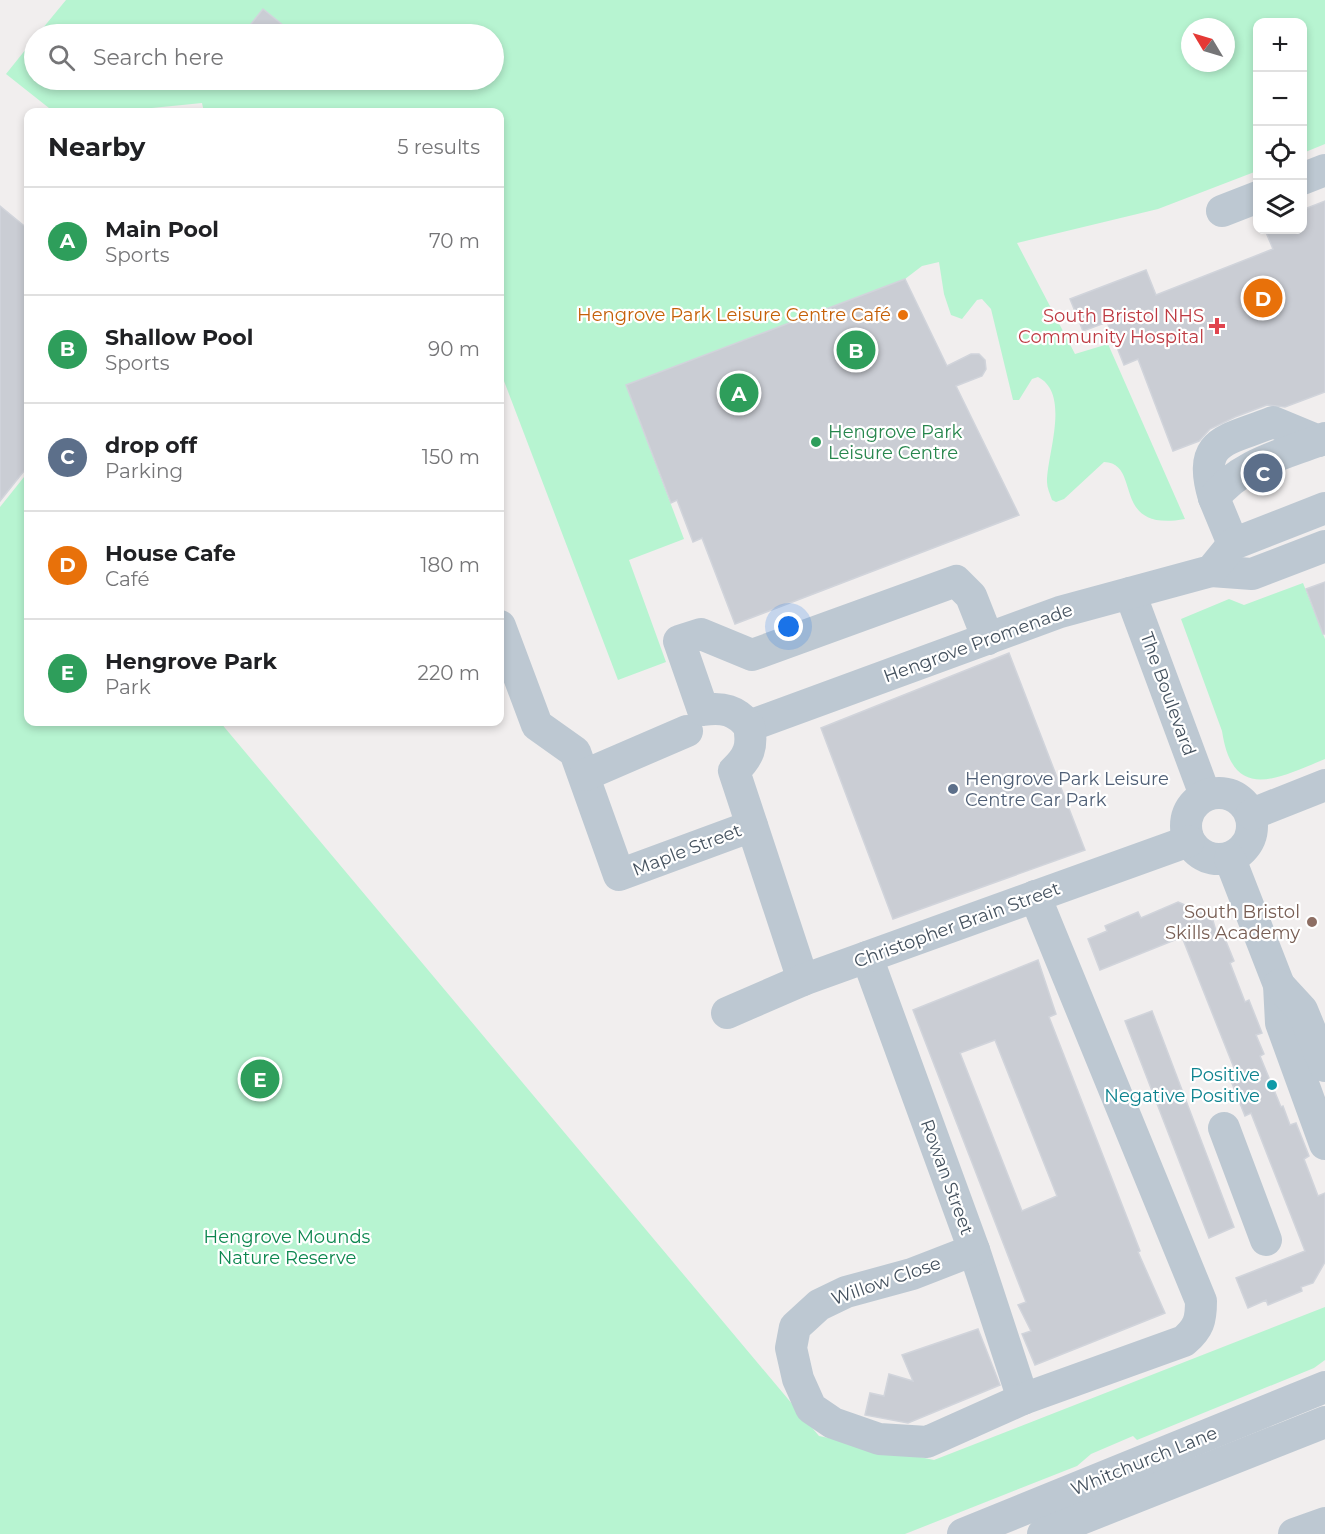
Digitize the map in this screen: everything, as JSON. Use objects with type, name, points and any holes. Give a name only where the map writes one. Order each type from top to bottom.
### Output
[{"type":"street","points":[[1307,177],[1325,170]]},
{"type":"street","points":[[1222,211],[1253,199]]},
{"type":"street","points":[[1233,544],[1214,498],[1226,481],[1248,468],[1322,439]]},
{"type":"street","points":[[1210,571],[1233,544],[1325,508]]},
{"type":"street","name":"Hengrove Promenade","points":[[749,726],[1060,612],[1210,571],[1252,574],[1325,546]]},
{"type":"street","points":[[803,980],[734,771],[746,759],[752,743],[749,726],[731,711],[720,708],[703,710],[679,641],[701,634],[752,655],[956,581],[971,596],[988,639]]},
{"type":"street","name":"The Boulevard","points":[[1130,593],[1206,795]]},
{"type":"street","name":"Maple Street","points":[[504,637],[537,725],[576,752],[619,876],[752,826]]},
{"type":"street","points":[[585,775],[687,731]]},
{"type":"street","points":[[1252,814],[1325,785]]},
{"type":"street","points":[[1225,792],[1241,799],[1252,814],[1253,828],[1246,847],[1230,859],[1216,860],[1201,855],[1189,841],[1185,825],[1191,807],[1206,795],[1225,792]]},
{"type":"street","name":"Christopher Brain Street","points":[[727,1013],[803,980],[875,965],[1039,906],[1189,841]]},
{"type":"street","points":[[1230,859],[1280,985],[1302,1010],[1325,1066]]},
{"type":"street","name":"Willow Close","points":[[974,1250],[912,1274],[846,1292],[819,1305],[795,1327],[791,1348],[798,1379],[811,1408],[832,1423],[879,1439],[927,1442],[1023,1399],[1184,1341],[1196,1331],[1201,1320],[1200,1301],[1039,906]]},
{"type":"street","name":"Rowan Street","points":[[875,965],[1023,1399]]},
{"type":"street","points":[[1280,985],[1281,1023],[1325,1144]]},
{"type":"street","points":[[1224,1128],[1266,1240]]},
{"type":"street","name":"Whitchurch Lane","points":[[963,1534],[1325,1387]]},
{"type":"street","name":"Whitchurch Lane","points":[[1043,1534],[1325,1422]]},
{"type":"street","points":[[1294,1534],[1325,1522]]},
{"type":"green space","points":[[66,0],[1325,0],[1325,144],[1307,151],[1307,18],[1253,18],[1253,173],[1158,209],[1017,243],[1075,354],[1108,344],[1185,519],[1161,521],[1146,516],[1136,507],[1122,473],[1116,465],[1104,462],[1064,499],[1056,502],[1052,500],[1047,482],[1055,410],[1048,385],[1038,377],[1032,379],[1019,400],[1013,400],[991,309],[982,299],[977,300],[962,319],[951,315],[944,294],[939,262],[922,266],[905,279],[626,385],[684,539],[629,560],[666,662],[618,680],[504,381],[504,108],[203,108],[202,103],[152,108],[49,108],[26,90],[504,90],[504,24],[46,24]]},
{"type":"green space","points":[[24,52],[24,88],[6,74]]},
{"type":"green space","name":"Hengrove Mounds Nature Reserve","points":[[24,477],[24,726],[223,726],[819,1436],[934,1460],[1325,1307],[1325,1360],[1314,1368],[1137,1440],[1133,1436],[1091,1454],[1077,1466],[905,1534],[0,1534],[0,507]]},
{"type":"green space","points":[[1303,583],[1325,639],[1325,759],[1275,778],[1260,780],[1247,777],[1236,769],[1228,754],[1222,731],[1181,619],[1229,599],[1244,605]]},
{"type":"building","points":[[263,9],[282,24],[251,24]]},
{"type":"building","name":"South Bristol NHS Community Hospital","points":[[1325,201],[1325,392],[1285,407],[1267,405],[1235,417],[1210,429],[1199,441],[1173,451],[1138,359],[1124,365],[1107,322],[1083,331],[1070,299],[1146,270],[1156,295],[1273,249],[1267,234],[1307,234],[1307,208]]},
{"type":"building","points":[[0,206],[24,226],[24,471],[0,501]]},
{"type":"building","name":"Hengrove Park Leisure Centre","points":[[905,279],[947,366],[971,354],[979,354],[985,360],[986,369],[982,376],[956,386],[1019,515],[735,624],[702,538],[693,542],[677,500],[671,503],[626,385]]},
{"type":"building","points":[[1325,582],[1325,634],[1323,634],[1306,589]]},
{"type":"building","name":"Hengrove Park Leisure Centre Car Park","points":[[1009,653],[1085,850],[893,919],[821,728]]},
{"type":"building","points":[[1178,902],[1212,917],[1216,931],[1221,929],[1234,961],[1230,963],[1245,1002],[1249,1000],[1262,1033],[1256,1035],[1264,1054],[1260,1056],[1290,1125],[1296,1123],[1309,1156],[1304,1159],[1318,1196],[1325,1193],[1325,1262],[1313,1283],[1301,1287],[1302,1291],[1268,1305],[1266,1300],[1248,1308],[1236,1278],[1305,1251],[1251,1113],[1245,1116],[1231,1081],[1238,1078],[1182,937],[1100,970],[1088,939],[1107,931],[1105,926],[1138,912],[1141,918]]},
{"type":"building","points":[[1038,960],[1056,1014],[1049,1017],[1140,1251],[1138,1252],[1165,1313],[1035,1365],[1022,1334],[1031,1331],[1018,1305],[1026,1302],[913,1010]],"holes":[[[995,1040],[1057,1196],[1022,1211],[960,1053]]]},
{"type":"building","points":[[1152,1011],[1234,1227],[1209,1238],[1125,1021]]},
{"type":"building","points":[[978,1329],[1000,1385],[908,1423],[865,1415],[870,1393],[884,1396],[889,1374],[913,1381],[902,1355]]},
{"type":"place","name":"House Cafe","points":[[1263,298]]},
{"type":"place","name":"Hengrove Park Leisure Centre Café","points":[[903,315]]},
{"type":"place","name":"South Bristol NHS Community Hospital","points":[[1217,326]]},
{"type":"place","name":"Shallow Pool","points":[[856,350]]},
{"type":"place","name":"Main Pool","points":[[739,393]]},
{"type":"place","name":"Hengrove Park Leisure Centre","points":[[816,442]]},
{"type":"place","name":"drop off","points":[[1263,473]]},
{"type":"place","name":"Hengrove Park Leisure Centre Car Park","points":[[953,789]]},
{"type":"place","name":"South Bristol Skills Academy","points":[[1312,922]]},
{"type":"place","name":"Hengrove Park","points":[[260,1079]]},
{"type":"place","name":"Positive Negative Positive","points":[[1272,1085]]}]
